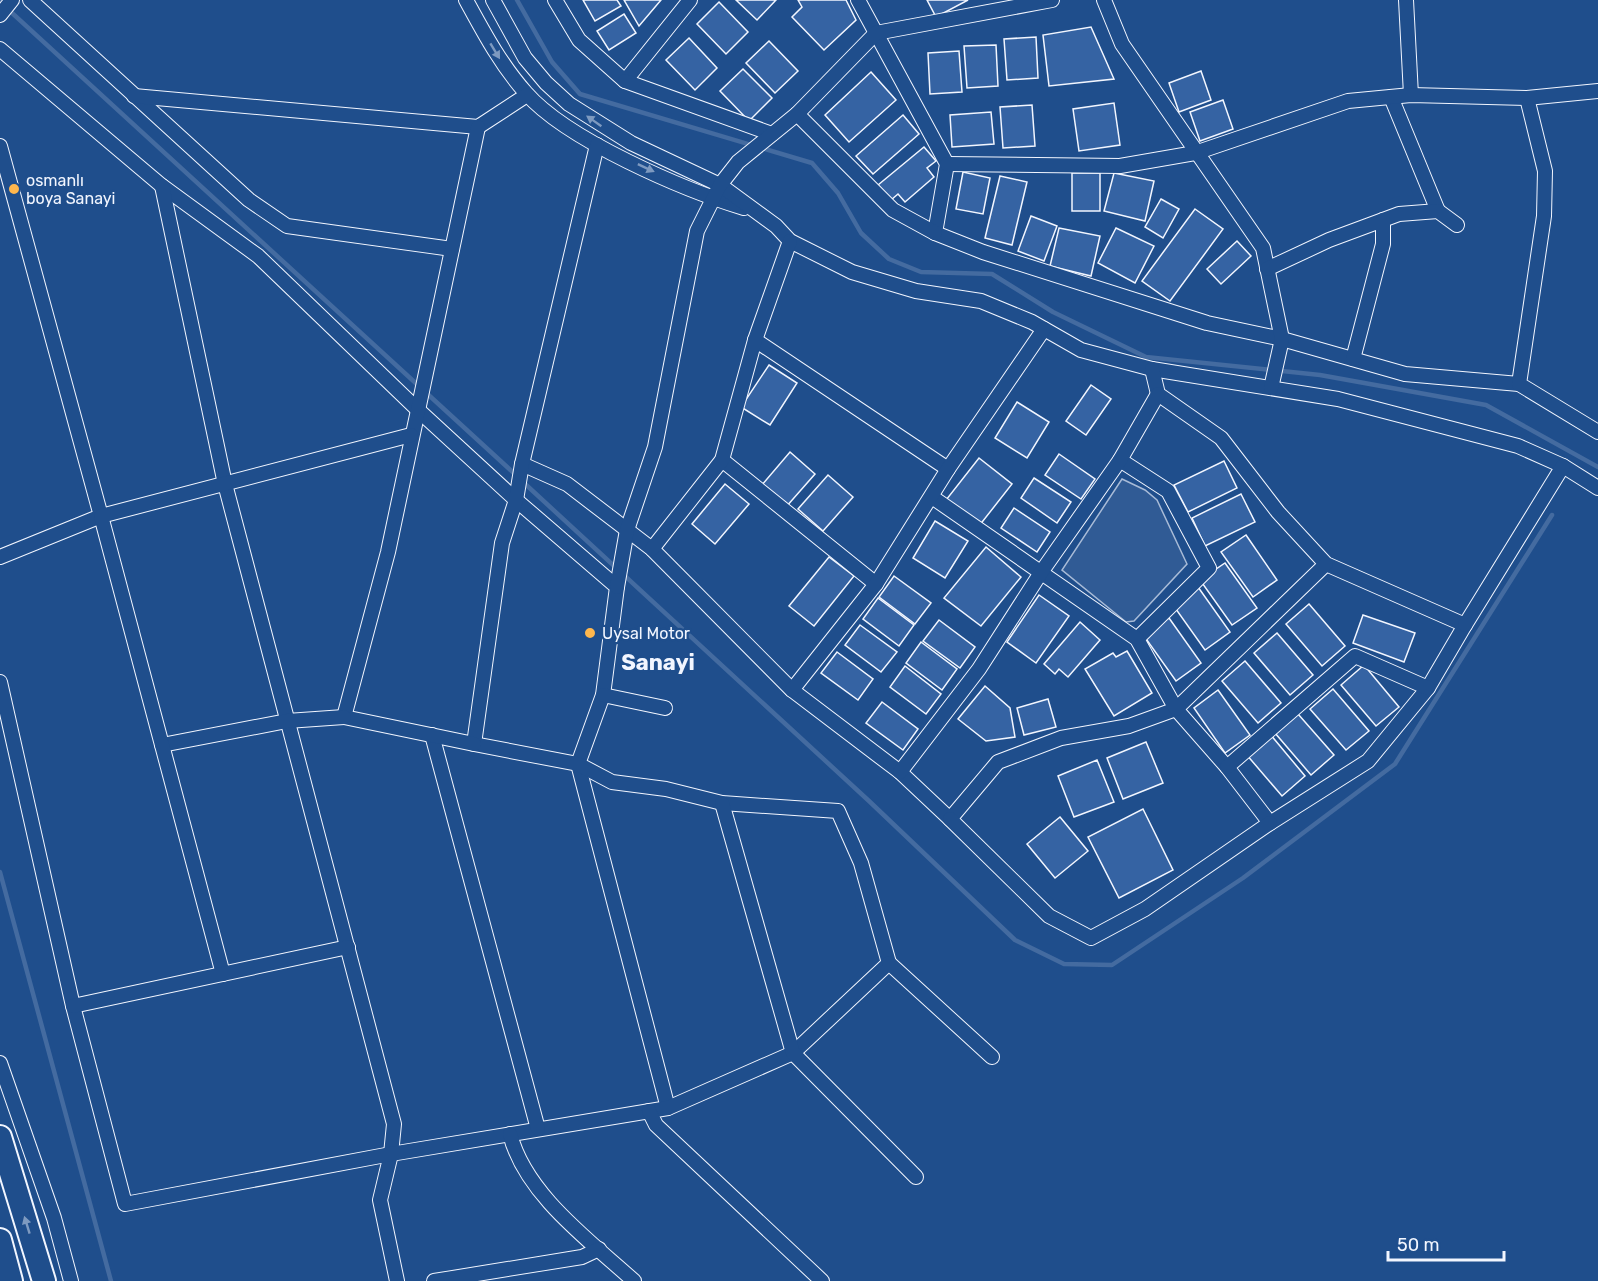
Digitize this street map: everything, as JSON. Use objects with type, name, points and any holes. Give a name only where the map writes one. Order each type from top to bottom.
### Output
[{"type":"highway","points":[[0,1137],[44,1281]]},
{"type":"highway","points":[[0,1240],[11,1281]]},
{"type":"street","points":[[0,15],[12,0]]},
{"type":"street","points":[[30,0],[249,200],[287,226],[452,249]]},
{"type":"street","points":[[466,0],[503,65],[527,95],[597,145],[712,198],[755,211]]},
{"type":"street","points":[[493,0],[525,58],[569,104],[630,143],[720,185],[790,241],[852,272],[916,291],[981,302],[1044,329],[1081,350],[1152,369],[1273,382],[1518,446],[1563,466],[1598,488]]},
{"type":"street","points":[[555,0],[579,40],[625,81],[770,136]]},
{"type":"street","points":[[625,81],[690,0]]},
{"type":"street","points":[[858,0],[947,164],[935,233]]},
{"type":"street","points":[[668,1107],[578,764],[603,695],[617,585],[627,532],[655,447],[697,231],[712,198],[738,162],[797,114],[876,33],[1002,4],[1052,0]]},
{"type":"street","points":[[1104,0],[1122,44],[1195,153],[1263,248],[1281,339],[1273,382]]},
{"type":"street","points":[[1406,0],[1412,95]]},
{"type":"street","points":[[0,49],[162,186],[258,256],[516,498],[617,585]]},
{"type":"street","points":[[947,164],[1120,166],[1195,153],[1348,101],[1412,95],[1527,98],[1598,91]]},
{"type":"street","points":[[134,96],[478,127],[527,95]]},
{"type":"street","points":[[1391,97],[1438,211],[1457,225]]},
{"type":"street","points":[[1519,384],[1544,216],[1545,182],[1545,171],[1527,98]]},
{"type":"street","points":[[797,114],[892,210],[935,233],[983,252],[1207,323],[1281,339],[1405,374],[1519,384],[1598,432]]},
{"type":"street","points":[[344,717],[388,552],[478,127]]},
{"type":"street","points":[[474,744],[502,543],[516,498],[597,145]]},
{"type":"street","points":[[0,147],[223,974]]},
{"type":"street","points":[[162,186],[225,484],[394,1124],[391,1154],[381,1200],[397,1281]]},
{"type":"street","points":[[1267,270],[1329,240],[1399,214],[1438,211]]},
{"type":"street","points":[[1353,359],[1383,244],[1383,220]]},
{"type":"street","points":[[652,549],[722,460],[755,340],[790,241]]},
{"type":"street","points":[[792,690],[876,584],[948,469],[1044,329]]},
{"type":"street","points":[[755,340],[948,469]]},
{"type":"street","points":[[1152,369],[1158,394],[1221,438],[1278,512],[1326,564],[1465,626]]},
{"type":"street","points":[[900,772],[979,669],[1042,572],[1120,460],[1158,394]]},
{"type":"street","points":[[0,557],[101,516],[411,435]]},
{"type":"street","points":[[722,460],[876,584]]},
{"type":"street","points":[[1120,460],[1168,492],[1209,568],[1137,639]]},
{"type":"street","points":[[522,465],[567,484],[652,549],[792,690],[900,772],[1049,916],[1091,938],[1145,909],[1270,823],[1368,761],[1428,688],[1563,466]]},
{"type":"street","points":[[932,497],[1137,639],[1176,709],[1227,767],[1270,823]]},
{"type":"street","points":[[950,819],[998,762],[1061,738],[1129,726],[1176,709],[1326,564]]},
{"type":"street","points":[[1227,767],[1355,656],[1428,688]]},
{"type":"street","points":[[0,682],[73,1006],[124,1204],[391,1154],[668,1107],[793,1053],[889,963]]},
{"type":"street","points":[[603,695],[665,708]]},
{"type":"street","points":[[162,745],[287,721],[344,717],[578,764],[612,782],[666,789],[722,804],[838,811],[861,863],[889,963],[992,1057]]},
{"type":"street","points":[[432,735],[538,1129]]},
{"type":"street","points":[[722,804],[793,1053],[916,1177]]},
{"type":"street","points":[[73,1006],[348,947]]},
{"type":"street","points":[[0,1063],[54,1218],[71,1281]]},
{"type":"street","points":[[649,1111],[656,1125],[822,1281]]},
{"type":"street","points":[[510,1134],[518,1159],[558,1213],[634,1281]]},
{"type":"street","points":[[434,1281],[582,1257],[599,1249]]},
{"type":"shaded area","points":[[1122,479],[1145,490],[1157,500],[1187,564],[1134,621],[1126,622],[1062,570]]},
{"type":"building","points":[[583,0],[617,0],[621,6],[595,21]]},
{"type":"building","points":[[624,0],[661,0],[639,26]]},
{"type":"building","points":[[736,0],[776,0],[757,20]]},
{"type":"building","points":[[798,0],[846,0],[856,20],[824,50],[792,17],[802,7]]},
{"type":"building","points":[[927,0],[968,0],[936,17]]},
{"type":"building","points":[[719,2],[748,32],[726,54],[697,24]]},
{"type":"building","points":[[624,14],[636,33],[609,50],[597,31]]},
{"type":"building","points":[[1091,27],[1114,79],[1049,86],[1043,35]]},
{"type":"building","points":[[1036,37],[1038,78],[1007,80],[1004,39]]},
{"type":"building","points":[[689,38],[717,68],[695,90],[666,60]]},
{"type":"building","points":[[769,41],[798,71],[775,93],[746,63]]},
{"type":"building","points":[[996,45],[998,86],[967,88],[964,46]]},
{"type":"building","points":[[959,51],[962,92],[930,94],[928,53]]},
{"type":"building","points":[[743,69],[772,98],[749,121],[720,91]]},
{"type":"building","points":[[1201,71],[1211,100],[1179,112],[1169,83]]},
{"type":"building","points":[[871,72],[896,100],[849,142],[825,115]]},
{"type":"building","points":[[1223,100],[1233,129],[1200,141],[1190,112]]},
{"type":"building","points":[[1114,103],[1120,145],[1079,151],[1073,109]]},
{"type":"building","points":[[1032,105],[1035,146],[1003,148],[1000,107]]},
{"type":"building","points":[[991,112],[994,144],[952,147],[950,115]]},
{"type":"building","points":[[903,115],[919,134],[873,174],[856,156]]},
{"type":"building","points":[[924,147],[936,161],[927,168],[934,177],[905,202],[898,194],[891,200],[878,185]]},
{"type":"building","points":[[963,172],[990,178],[983,214],[956,209]]},
{"type":"building","points":[[1072,173],[1100,173],[1100,211],[1072,211]]},
{"type":"building","points":[[1114,173],[1154,181],[1145,221],[1104,211]]},
{"type":"building","points":[[1000,176],[1027,182],[1012,245],[985,238]]},
{"type":"building","points":[[1161,199],[1179,209],[1163,238],[1145,227]]},
{"type":"building","points":[[1195,209],[1223,229],[1170,301],[1142,281]]},
{"type":"building","points":[[1031,216],[1057,226],[1044,261],[1018,251]]},
{"type":"building","points":[[1059,228],[1100,236],[1091,276],[1050,266]]},
{"type":"building","points":[[1116,228],[1154,246],[1135,283],[1098,263]]},
{"type":"building","points":[[1237,241],[1251,256],[1221,284],[1207,269]]},
{"type":"building","points":[[769,365],[797,383],[770,425],[741,407]]},
{"type":"building","points":[[1091,385],[1111,399],[1086,435],[1066,421]]},
{"type":"building","points":[[1017,402],[1049,422],[1027,458],[995,438]]},
{"type":"building","points":[[790,452],[815,474],[786,507],[761,486]]},
{"type":"building","points":[[1059,454],[1095,479],[1081,499],[1045,475]]},
{"type":"building","points":[[979,458],[1012,484],[979,526],[946,500]]},
{"type":"building","points":[[1224,461],[1237,488],[1188,512],[1174,485]]},
{"type":"building","points":[[828,475],[853,497],[823,531],[798,509]]},
{"type":"building","points":[[1034,478],[1071,502],[1057,523],[1021,498]]},
{"type":"building","points":[[725,484],[749,504],[715,544],[692,524]]},
{"type":"building","points":[[1241,494],[1255,522],[1205,546],[1192,518]]},
{"type":"building","points":[[1014,508],[1050,532],[1037,552],[1001,528]]},
{"type":"building","points":[[935,521],[968,541],[945,578],[913,558]]},
{"type":"building","points":[[1246,535],[1277,580],[1253,597],[1221,552]]},
{"type":"building","points":[[986,547],[1021,577],[981,626],[944,598]]},
{"type":"building","points":[[829,557],[854,576],[814,626],[789,606]]},
{"type":"building","points":[[1225,563],[1257,608],[1232,625],[1200,580]]},
{"type":"building","points":[[894,576],[931,603],[915,624],[879,597]]},
{"type":"building","points":[[1198,587],[1230,632],[1205,650],[1173,605]]},
{"type":"building","points":[[1039,595],[1069,616],[1036,663],[1007,642]]},
{"type":"building","points":[[878,598],[914,625],[899,646],[863,619]]},
{"type":"building","points":[[1309,604],[1345,646],[1322,666],[1286,624]]},
{"type":"building","points":[[1363,615],[1415,633],[1404,662],[1353,643]]},
{"type":"building","points":[[1169,618],[1201,663],[1176,681],[1144,636]]},
{"type":"building","points":[[939,620],[975,647],[960,668],[923,641]]},
{"type":"building","points":[[1080,622],[1100,640],[1068,677],[1059,669],[1055,674],[1044,664]]},
{"type":"building","points":[[860,625],[897,652],[881,672],[845,645]]},
{"type":"building","points":[[1277,633],[1313,675],[1290,695],[1254,653]]},
{"type":"building","points":[[921,642],[957,669],[942,690],[906,663]]},
{"type":"building","points":[[1127,651],[1152,693],[1114,716],[1085,669],[1113,653],[1116,657]]},
{"type":"building","points":[[837,652],[873,679],[858,700],[821,673]]},
{"type":"building","points":[[1245,661],[1281,703],[1258,723],[1222,681]]},
{"type":"building","points":[[1364,665],[1399,707],[1376,726],[1341,685]]},
{"type":"building","points":[[905,666],[941,694],[926,714],[890,687]]},
{"type":"building","points":[[985,686],[1010,708],[1015,737],[986,741],[958,719]]},
{"type":"building","points":[[1333,689],[1369,731],[1346,750],[1310,709]]},
{"type":"building","points":[[1218,690],[1250,735],[1225,753],[1194,708]]},
{"type":"building","points":[[1048,699],[1056,727],[1024,735],[1017,708]]},
{"type":"building","points":[[882,702],[918,729],[903,750],[866,723]]},
{"type":"building","points":[[1298,714],[1334,755],[1311,775],[1275,733]]},
{"type":"building","points":[[1270,734],[1305,776],[1282,796],[1246,754]]},
{"type":"building","points":[[1146,742],[1163,783],[1123,799],[1107,758]]},
{"type":"building","points":[[1097,760],[1114,802],[1074,817],[1058,776]]},
{"type":"building","points":[[1143,809],[1173,870],[1119,898],[1088,837]]},
{"type":"building","points":[[1060,817],[1088,851],[1055,878],[1027,844]]},
{"type":"waterway","points":[[517,0],[552,62],[580,94],[812,163],[838,193],[861,233],[889,259],[921,272],[992,274],[1053,312],[1146,357],[1320,375],[1486,405],[1598,467]]},
{"type":"waterway","points":[[0,2],[517,476]]},
{"type":"waterway","points":[[523,482],[869,801],[1015,940],[1064,964],[1112,965],[1243,878],[1395,764],[1552,515]]},
{"type":"waterway","points":[[0,872],[111,1281]]},
{"type":"place","name":"osmanlı boya Sanayi","points":[[14,189]]},
{"type":"place","name":"Uysal Motor","points":[[590,633]]},
{"type":"district","name":"Sanayi","points":[[658,662]]}]
